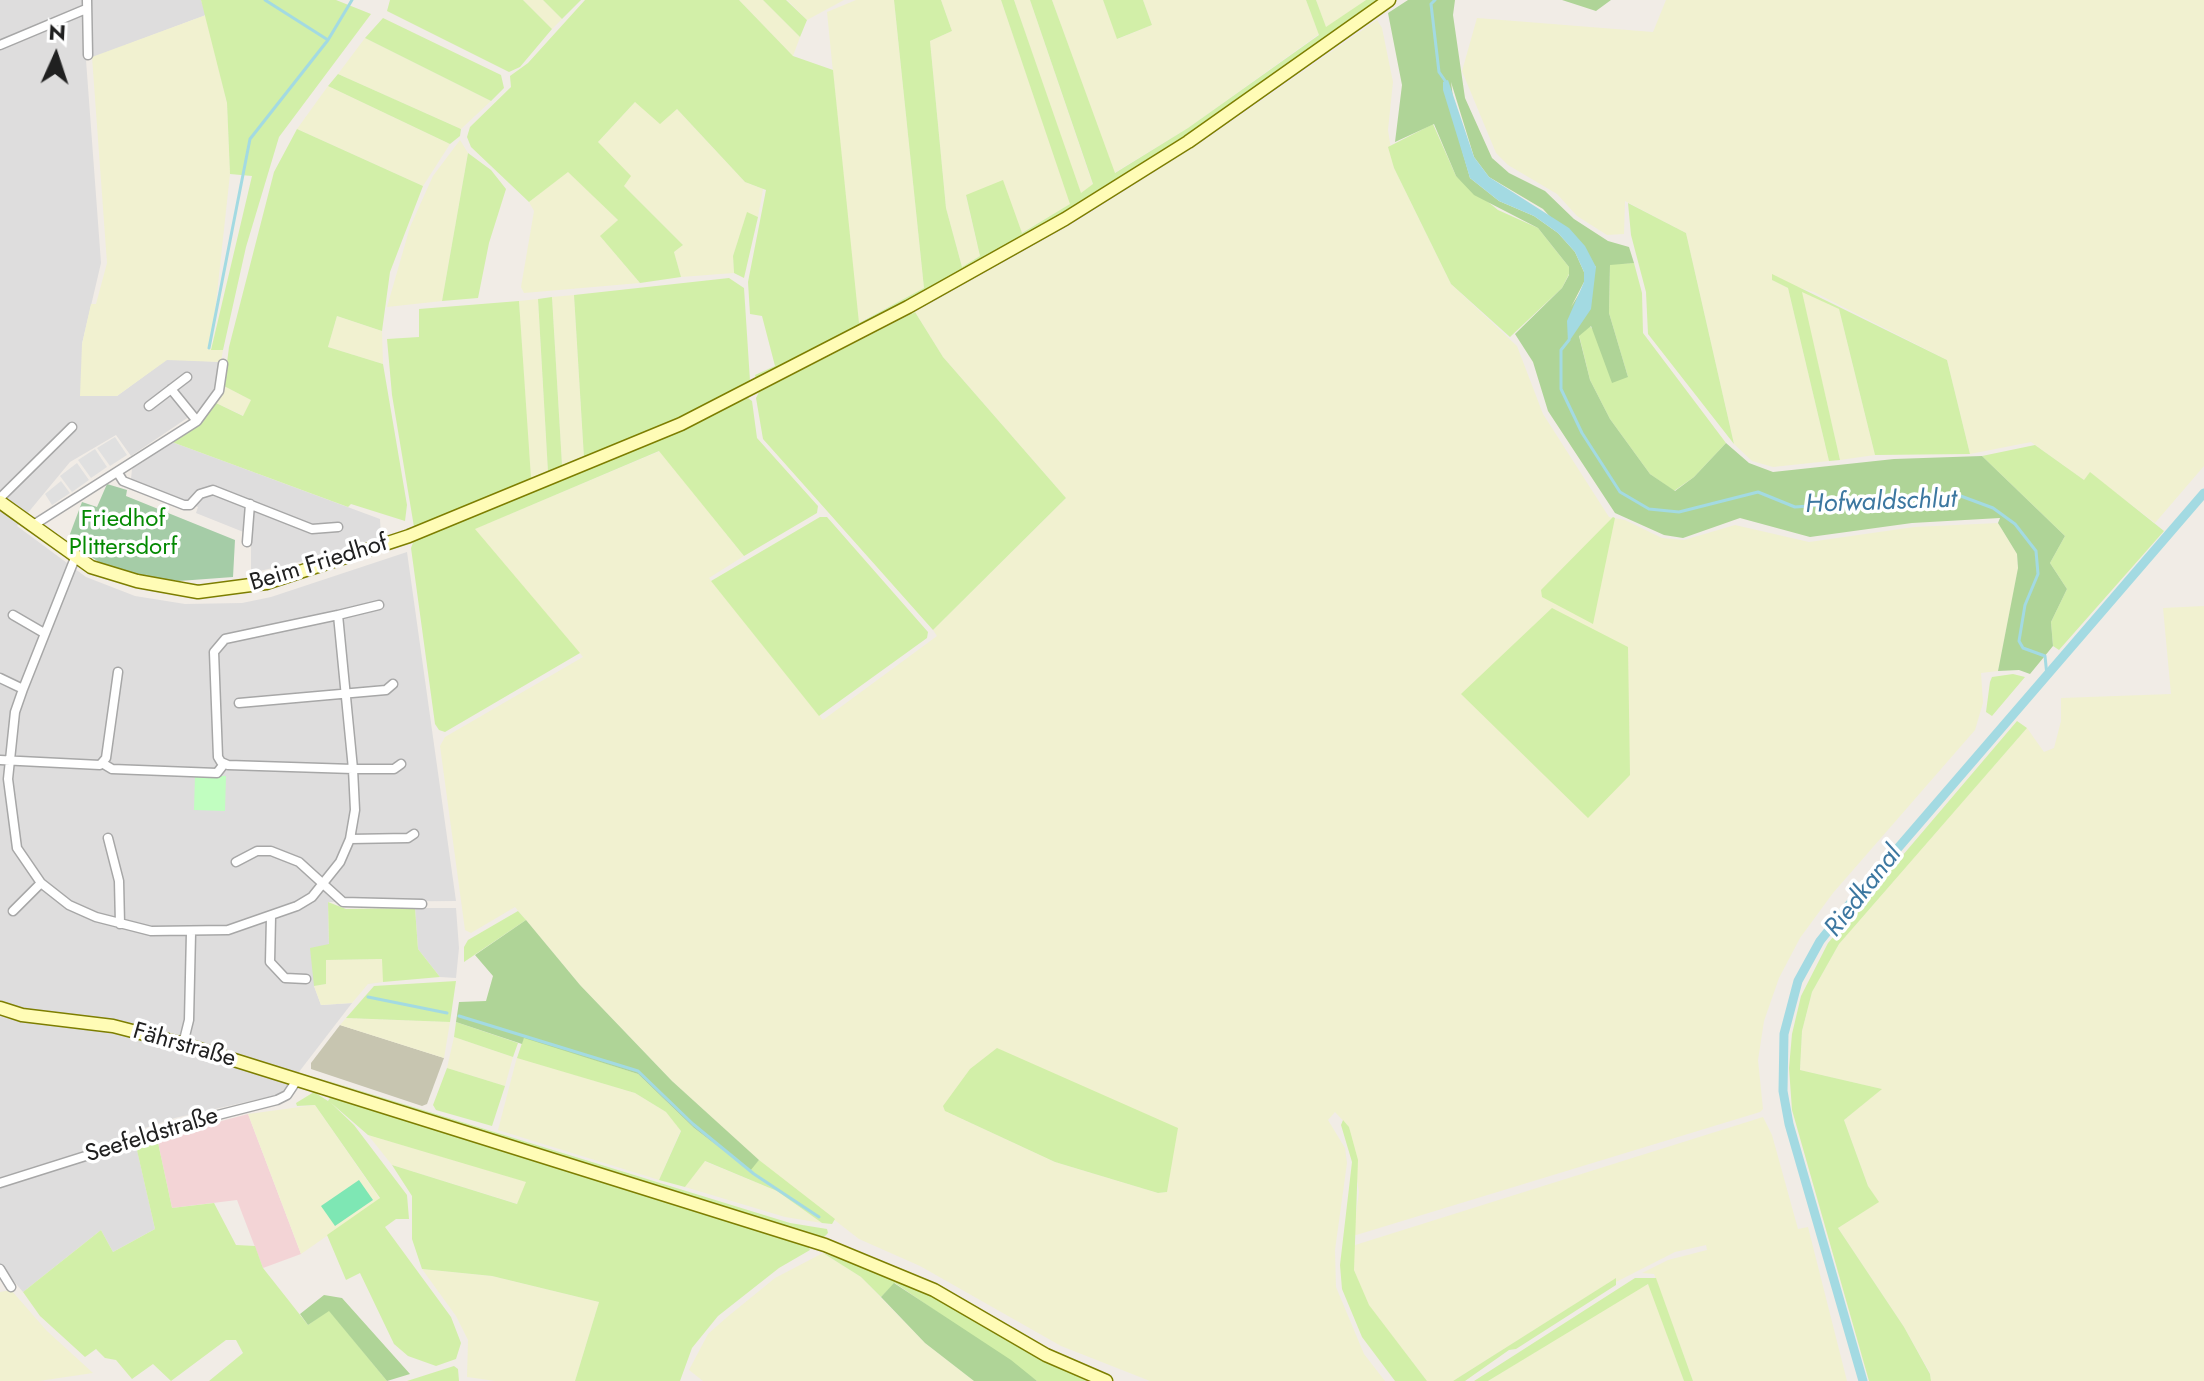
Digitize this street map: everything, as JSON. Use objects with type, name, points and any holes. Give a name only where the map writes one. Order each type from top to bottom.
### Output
[{"type":"main road","name":"Beim Friedhof","points":[[0,500],[35,524],[75,558],[115,575],[198,592],[244,588],[426,529],[681,424],[921,300],[1065,219],[1188,142],[1389,0]]},
{"type":"main road","name":"Fährstraße","points":[[0,1008],[22,1015],[113,1026],[183,1044],[860,1258],[934,1290],[1046,1355],[1106,1381]]},
{"type":"street","points":[[0,45],[87,4],[88,55]]},
{"type":"street","points":[[35,524],[197,421],[219,391],[223,364]]},
{"type":"street","points":[[149,406],[187,377]]},
{"type":"street","points":[[171,389],[197,421]]},
{"type":"street","points":[[0,500],[72,427]]},
{"type":"street","points":[[118,473],[123,481],[184,505],[190,505],[200,494],[213,490],[312,529],[338,527]]},
{"type":"street","points":[[247,542],[250,504]]},
{"type":"street","points":[[75,558],[23,689],[4,761],[13,830],[25,862],[41,883],[69,905],[120,924],[151,931],[191,933],[228,930],[271,917],[305,902],[340,862],[350,839],[355,810],[338,615]]},
{"type":"street","points":[[379,605],[219,642],[214,652],[218,757],[224,764],[353,769],[394,769],[401,764]]},
{"type":"street","points":[[13,615],[44,633]]},
{"type":"street","points":[[102,763],[118,672]]},
{"type":"street","points":[[0,678],[23,689]]},
{"type":"street","points":[[239,703],[346,695],[386,690],[393,684]]},
{"type":"street","points":[[4,761],[94,766],[102,763]]},
{"type":"street","points":[[102,763],[112,769],[217,773],[224,764]]},
{"type":"street","points":[[0,832],[13,830]]},
{"type":"street","points":[[350,839],[408,838],[414,834]]},
{"type":"street","points":[[108,838],[119,881],[120,924]]},
{"type":"street","points":[[236,862],[257,851],[271,851],[299,862],[343,902],[422,904]]},
{"type":"street","points":[[13,911],[41,883]]},
{"type":"street","points":[[271,917],[270,962],[285,978],[306,979]]},
{"type":"street","points":[[183,1044],[189,1020],[191,933]]},
{"type":"street","name":"Seefeldstraße","points":[[0,1183],[206,1118],[277,1100],[287,1095],[297,1080]]},
{"type":"street","points":[[0,1269],[11,1287]]},
{"type":"shaded area","points":[[0,0],[201,0],[206,15],[86,60],[101,263],[82,344],[117,396],[167,359],[221,362],[216,387],[205,406],[131,456],[116,435],[70,462],[17,526],[86,577],[135,596],[185,604],[242,603],[271,597],[407,552],[456,901],[328,902],[329,945],[314,986],[321,1005],[352,1003],[282,1094],[175,1118],[133,1132],[155,1229],[113,1252],[101,1230],[23,1292],[0,1265]]},
{"type":"shaded area","points":[[115,437],[127,455],[110,466],[97,448]]},
{"type":"shaded area","points":[[172,442],[380,519],[381,537],[312,559],[251,573],[251,535],[196,513],[198,507],[131,479],[132,469]]},
{"type":"shaded area","points":[[95,449],[107,467],[91,478],[78,460]]},
{"type":"shaded area","points":[[77,463],[89,480],[72,492],[60,476]]},
{"type":"shaded area","points":[[61,481],[70,493],[52,505],[45,494]]},
{"type":"shaded area","points":[[415,908],[456,908],[459,948],[456,978],[440,977],[418,949]]},
{"type":"shaded area","points":[[340,1025],[444,1058],[427,1104],[422,1106],[311,1069],[311,1063]]},
{"type":"shaded area","points":[[248,1114],[301,1254],[263,1268],[237,1200],[172,1208],[157,1138]]},
{"type":"green space","points":[[201,0],[336,0],[371,14],[279,137],[246,247],[223,350],[211,350],[252,176],[230,174],[227,103]]},
{"type":"green space","points":[[390,0],[523,0],[552,29],[520,67],[509,72],[387,11]]},
{"type":"green space","points":[[523,0],[543,0],[562,19],[552,29]]},
{"type":"green space","points":[[543,0],[581,0],[562,19]]},
{"type":"green space","points":[[585,0],[739,0],[793,56],[833,70],[859,323],[924,288],[894,0],[941,0],[952,31],[930,41],[946,208],[962,267],[980,256],[966,195],[1003,180],[1022,233],[1070,204],[1001,0],[1014,0],[1081,193],[1093,184],[1030,0],[1052,0],[1115,173],[1188,128],[1319,35],[1306,0],[1316,0],[1326,27],[1366,0],[1380,0],[1257,90],[1072,210],[924,295],[756,379],[755,375],[775,366],[762,316],[750,314],[748,282],[766,190],[745,182],[677,109],[660,124],[635,102],[598,142],[631,176],[624,186],[683,245],[674,252],[681,277],[640,283],[600,236],[618,220],[568,172],[529,202],[471,147],[467,137],[470,127],[511,87],[510,76],[528,63]]},
{"type":"green space","points":[[739,0],[763,0],[800,37],[793,56]]},
{"type":"green space","points":[[763,0],[786,0],[807,20],[800,37]]},
{"type":"green space","points":[[787,0],[844,0],[807,20]]},
{"type":"green space","points":[[856,0],[894,0],[924,288],[858,323],[827,12]]},
{"type":"green space","points":[[941,0],[1001,0],[1071,204],[1021,233],[966,196],[980,256],[962,267],[946,208],[930,41],[952,31]]},
{"type":"green space","points":[[1014,0],[1030,0],[1093,185],[1080,194]]},
{"type":"green space","points":[[1052,0],[1103,0],[1118,39],[1152,25],[1143,0],[1306,0],[1319,34],[1188,128],[1114,173]]},
{"type":"green space","points":[[1103,0],[1143,0],[1152,25],[1117,39]]},
{"type":"green space","points":[[1316,0],[1366,0],[1326,28]]},
{"type":"green space","points":[[1408,0],[1455,0],[1453,15],[1465,98],[1492,158],[1509,173],[1545,191],[1574,219],[1608,241],[1629,247],[1634,263],[1610,265],[1609,313],[1628,377],[1612,383],[1591,326],[1579,336],[1590,380],[1610,419],[1650,474],[1675,491],[1694,477],[1726,443],[1749,463],[1773,472],[1894,459],[1982,456],[2065,536],[2050,563],[2067,589],[2051,622],[2053,646],[2030,674],[2019,670],[1998,671],[2018,568],[2017,554],[1998,523],[2000,518],[1912,523],[1810,537],[1740,518],[1683,538],[1664,535],[1615,513],[1548,411],[1533,362],[1515,334],[1562,288],[1569,275],[1569,267],[1538,228],[1474,195],[1456,176],[1434,124],[1395,142],[1402,85],[1388,13]],"holes":[[[1451,82],[1474,157],[1489,177],[1543,209],[1596,267],[1571,307],[1584,282],[1584,272],[1575,252],[1558,233],[1534,216],[1499,201],[1470,178],[1458,136]]]},
{"type":"green space","points":[[1562,0],[1611,0],[1596,11]]},
{"type":"green space","points":[[1666,0],[2204,0],[2204,466],[2155,523],[2090,473],[2084,480],[2031,442],[1970,454],[1947,360],[1814,292],[1772,280],[1788,288],[1829,461],[1773,467],[1752,461],[1734,444],[1686,233],[1625,201],[1624,234],[1607,235],[1577,216],[1557,194],[1508,165],[1496,153],[1462,71],[1477,18],[1653,32]]},
{"type":"green space","points":[[206,15],[227,103],[230,174],[211,349],[223,350],[221,362],[167,360],[117,396],[80,396],[82,344],[91,304],[96,304],[107,263],[92,57]]},
{"type":"green space","points":[[383,18],[501,75],[504,88],[491,101],[365,38]]},
{"type":"green space","points":[[1377,20],[1382,28],[1393,82],[1388,130],[1394,168],[1451,284],[1517,346],[1543,414],[1609,517],[1625,520],[1662,538],[1684,540],[1735,525],[1809,542],[1914,527],[1998,523],[2017,554],[2018,569],[1998,671],[1981,673],[1983,703],[1975,730],[1833,893],[1800,938],[1779,978],[1764,1021],[1758,1060],[1763,1109],[1760,1112],[1353,1236],[1359,1192],[1349,1127],[1335,1112],[1328,1120],[1345,1148],[1347,1163],[1335,1250],[1336,1287],[1364,1354],[1385,1381],[1150,1381],[1061,1346],[920,1266],[859,1239],[765,1166],[672,1081],[580,985],[515,907],[471,933],[465,930],[440,746],[445,737],[583,657],[474,529],[660,451],[744,556],[709,578],[823,720],[937,636],[933,630],[1066,498],[943,357],[915,312],[1076,222],[1202,142]],"holes":[[[945,1111],[1166,1192],[1158,1193],[1055,1162]]]},
{"type":"green space","points":[[365,38],[491,101],[461,129],[338,74]]},
{"type":"green space","points":[[338,74],[461,129],[460,136],[450,144],[328,86]]},
{"type":"green space","points":[[328,86],[450,144],[423,186],[297,129]]},
{"type":"green space","points":[[635,102],[676,108],[745,182],[763,189],[758,217],[747,213],[733,256],[734,273],[681,277],[674,252],[683,245],[623,185],[598,142]]},
{"type":"green space","points":[[1433,124],[1456,176],[1498,210],[1538,228],[1569,267],[1562,288],[1510,337],[1451,284],[1394,168],[1388,147]]},
{"type":"green space","points":[[297,129],[423,186],[390,272],[382,331],[337,316],[328,347],[383,364],[407,505],[405,521],[351,504],[348,507],[172,442],[196,424],[216,403],[243,416],[251,400],[224,386],[229,347],[274,172]]},
{"type":"green space","points":[[460,140],[468,153],[442,301],[387,307],[410,227],[433,176]]},
{"type":"green space","points":[[468,153],[491,170],[506,189],[489,243],[478,298],[442,301]]},
{"type":"green space","points":[[568,171],[618,220],[601,237],[640,283],[524,293],[521,287],[534,211],[529,202]]},
{"type":"green space","points":[[1628,203],[1686,233],[1734,444],[1648,334],[1646,292],[1631,235]]},
{"type":"green space","points":[[747,212],[758,217],[744,278],[734,273],[733,256]]},
{"type":"green space","points":[[1634,263],[1642,293],[1643,333],[1726,443],[1694,477],[1674,491],[1650,474],[1610,419],[1590,380],[1579,335],[1590,326],[1628,377],[1609,313],[1610,264]]},
{"type":"green space","points":[[1772,274],[1947,360],[1970,454],[1875,455],[1839,309],[1802,292],[1840,460],[1829,461],[1788,288],[1772,280]]},
{"type":"green space","points":[[729,278],[744,288],[750,381],[747,387],[584,461],[414,527],[392,395],[387,339],[419,337],[419,309],[519,301],[531,478],[548,472],[538,299],[552,297],[562,465],[584,458],[574,295]]},
{"type":"green space","points":[[1801,291],[1839,309],[1875,455],[1840,460]]},
{"type":"green space","points":[[574,295],[584,458],[562,466],[552,297]]},
{"type":"green space","points":[[538,299],[548,472],[530,479],[519,301]]},
{"type":"green space","points":[[915,312],[943,357],[1066,498],[933,630],[763,439],[756,398],[759,392]]},
{"type":"green space","points":[[337,316],[382,331],[383,364],[328,347]]},
{"type":"green space","points":[[224,386],[252,400],[244,416],[216,403]]},
{"type":"green space","points":[[748,398],[752,401],[757,438],[818,506],[817,513],[744,556],[659,451],[475,529],[580,653],[445,732],[439,730],[435,724],[411,548],[414,540],[551,485]]},
{"type":"green space","points":[[2035,445],[2084,480],[2090,472],[2164,531],[2059,650],[2053,646],[2051,622],[2067,589],[2050,563],[2065,536],[1982,456]]},
{"type":"green space","name":"Friedhof Plittersdorf","points":[[107,484],[127,490],[126,496],[235,540],[233,577],[179,581],[139,576],[104,565],[67,542],[82,502],[97,507]]},
{"type":"green space","points":[[820,517],[827,517],[928,632],[927,638],[819,716],[711,581]]},
{"type":"green space","points":[[1613,517],[1593,624],[1542,597],[1541,590]]},
{"type":"green space","points":[[2204,606],[2204,1381],[1931,1381],[1930,1373],[1904,1327],[1838,1228],[1878,1202],[1868,1186],[1844,1120],[1881,1089],[1800,1070],[1802,1031],[1812,992],[1839,944],[1863,914],[2027,728],[2044,752],[2054,748],[2061,721],[2061,698],[2171,694],[2163,608]]},
{"type":"green space","points":[[1552,608],[1628,647],[1630,775],[1588,818],[1461,694]]},
{"type":"green space","points":[[2013,674],[2025,677],[1992,716],[1986,712],[1992,677]]},
{"type":"green space","points":[[2017,721],[2027,728],[1839,944],[1812,992],[1802,1031],[1800,1070],[1882,1089],[1844,1120],[1868,1186],[1879,1202],[1838,1228],[1904,1327],[1931,1381],[1869,1381],[1792,1110],[1789,1068],[1792,1034],[1801,996],[1828,943]]},
{"type":"green space","points":[[195,775],[226,776],[225,811],[194,810]]},
{"type":"green space","points":[[328,902],[346,909],[415,908],[418,949],[440,977],[383,982],[382,959],[326,960],[326,984],[314,986],[310,948],[329,944]]},
{"type":"green space","points":[[518,911],[526,920],[464,962],[464,947],[468,940]]},
{"type":"green space","points":[[526,920],[580,985],[672,1081],[759,1160],[750,1171],[694,1128],[638,1074],[524,1038],[522,1044],[456,1022],[459,1002],[486,1001],[493,976],[475,955]]},
{"type":"green space","points":[[383,959],[383,982],[368,984],[352,1003],[321,1005],[314,986],[326,984],[326,960]]},
{"type":"green space","points":[[456,981],[450,1022],[346,1018],[374,986]]},
{"type":"green space","points":[[346,1018],[450,1022],[444,1058],[340,1025]]},
{"type":"green space","points":[[456,1022],[518,1043],[513,1057],[454,1037]]},
{"type":"green space","points":[[454,1037],[513,1057],[505,1086],[447,1068]]},
{"type":"green space","points":[[524,1037],[638,1074],[694,1128],[749,1170],[759,1160],[835,1219],[832,1224],[822,1223],[777,1191],[705,1161],[685,1187],[659,1180],[681,1131],[666,1112],[635,1093],[517,1058]]},
{"type":"green space","points":[[997,1048],[1178,1128],[1167,1192],[1158,1193],[1055,1162],[945,1111],[943,1106],[970,1069]]},
{"type":"green space","points":[[517,1057],[635,1093],[666,1112],[681,1130],[659,1180],[498,1130]]},
{"type":"green space","points":[[447,1068],[505,1086],[492,1126],[436,1110],[433,1105]]},
{"type":"green space","points":[[306,1074],[790,1223],[827,1229],[828,1233],[822,1239]]},
{"type":"green space","points":[[314,1092],[328,1101],[331,1096],[808,1245],[810,1250],[779,1268],[718,1316],[692,1348],[680,1381],[575,1381],[599,1302],[492,1276],[422,1269],[412,1239],[412,1196],[392,1165],[517,1204],[526,1182],[368,1135],[330,1102],[354,1125],[407,1195],[409,1219],[396,1219],[385,1227],[451,1317],[461,1343],[456,1359],[436,1366],[408,1356],[394,1344],[360,1273],[346,1280],[327,1235],[380,1198],[315,1105],[297,1106],[296,1103]]},
{"type":"green space","points":[[315,1105],[380,1199],[301,1254],[248,1114]]},
{"type":"green space","points":[[1763,1117],[1772,1135],[1798,1229],[1808,1227],[1847,1381],[1693,1381],[1654,1274],[1642,1273],[1668,1260],[1707,1250],[1706,1245],[1675,1252],[1616,1282],[1615,1279],[1453,1381],[1427,1381],[1368,1305],[1354,1270],[1352,1246]]},
{"type":"green space","points":[[1343,1120],[1349,1127],[1358,1160],[1354,1270],[1369,1305],[1427,1381],[1395,1381],[1362,1337],[1342,1289],[1340,1265],[1352,1162],[1341,1125]]},
{"type":"green space","points":[[368,1135],[527,1182],[518,1204],[392,1165]]},
{"type":"green space","points":[[157,1138],[172,1208],[214,1203],[236,1245],[255,1246],[263,1268],[308,1325],[329,1310],[387,1381],[209,1381],[243,1353],[236,1340],[226,1340],[171,1381],[153,1364],[132,1379],[116,1360],[105,1358],[96,1349],[85,1357],[40,1316],[23,1292],[101,1230],[113,1252],[155,1229],[136,1146]]},
{"type":"green space","points":[[704,1161],[777,1191],[822,1223],[785,1217],[685,1187]]},
{"type":"green space","points":[[359,1180],[373,1200],[335,1226],[321,1206]]},
{"type":"green space","points":[[823,1253],[861,1277],[925,1343],[974,1381],[703,1381],[689,1370],[708,1334],[726,1318],[775,1278]]},
{"type":"green space","points":[[823,1253],[905,1280],[1092,1381],[1037,1381],[895,1283],[881,1297],[861,1277]]},
{"type":"green space","points":[[422,1269],[492,1276],[599,1302],[575,1381],[495,1381],[467,1377],[468,1340],[456,1316]]},
{"type":"green space","points":[[1616,1278],[1616,1285],[1516,1349],[1509,1350],[1465,1381],[1453,1381]]},
{"type":"green space","points":[[1635,1278],[1656,1278],[1693,1381],[1684,1381],[1648,1284],[1488,1381],[1474,1381]]},
{"type":"green space","points":[[894,1283],[1011,1360],[1037,1381],[974,1381],[925,1343],[881,1297]]},
{"type":"green space","points":[[1649,1284],[1684,1381],[1488,1381],[1628,1294]]},
{"type":"green space","points":[[11,1290],[47,1331],[93,1373],[39,1381],[0,1381],[0,1292]]},
{"type":"green space","points":[[324,1295],[342,1298],[410,1374],[387,1381],[329,1311],[308,1325],[300,1314]]},
{"type":"green space","points":[[454,1366],[458,1369],[459,1381],[407,1381]]},
{"type":"water","points":[[1448,80],[1474,157],[1489,177],[1569,228],[1585,246],[1596,267],[1591,309],[1568,343],[1567,321],[1584,282],[1584,272],[1575,252],[1558,233],[1534,216],[1499,201],[1470,178],[1443,90],[1443,82]]},
{"type":"waterway","points":[[265,0],[328,40]]},
{"type":"waterway","points":[[209,348],[250,139],[328,40],[352,0]]},
{"type":"waterway","name":"Hofwaldschlut","points":[[1435,0],[1431,4],[1439,72],[1446,82]]},
{"type":"waterway","name":"Hofwaldschlut","points":[[1569,340],[1561,350],[1561,389],[1582,433],[1620,492],[1649,509],[1679,512],[1758,492],[1795,507],[1958,495],[1993,508],[2015,524],[2036,551],[2038,574],[2025,605],[2019,641],[2023,648],[2045,656],[2047,676]]},
{"type":"waterway","name":"Riedkanal","points":[[1863,1381],[1789,1124],[1783,1091],[1784,1034],[1798,981],[1820,941],[1848,906],[2204,493]]},
{"type":"waterway","points":[[368,997],[447,1013]]},
{"type":"waterway","points":[[459,1016],[638,1071],[693,1124],[754,1174],[819,1217]]}]
